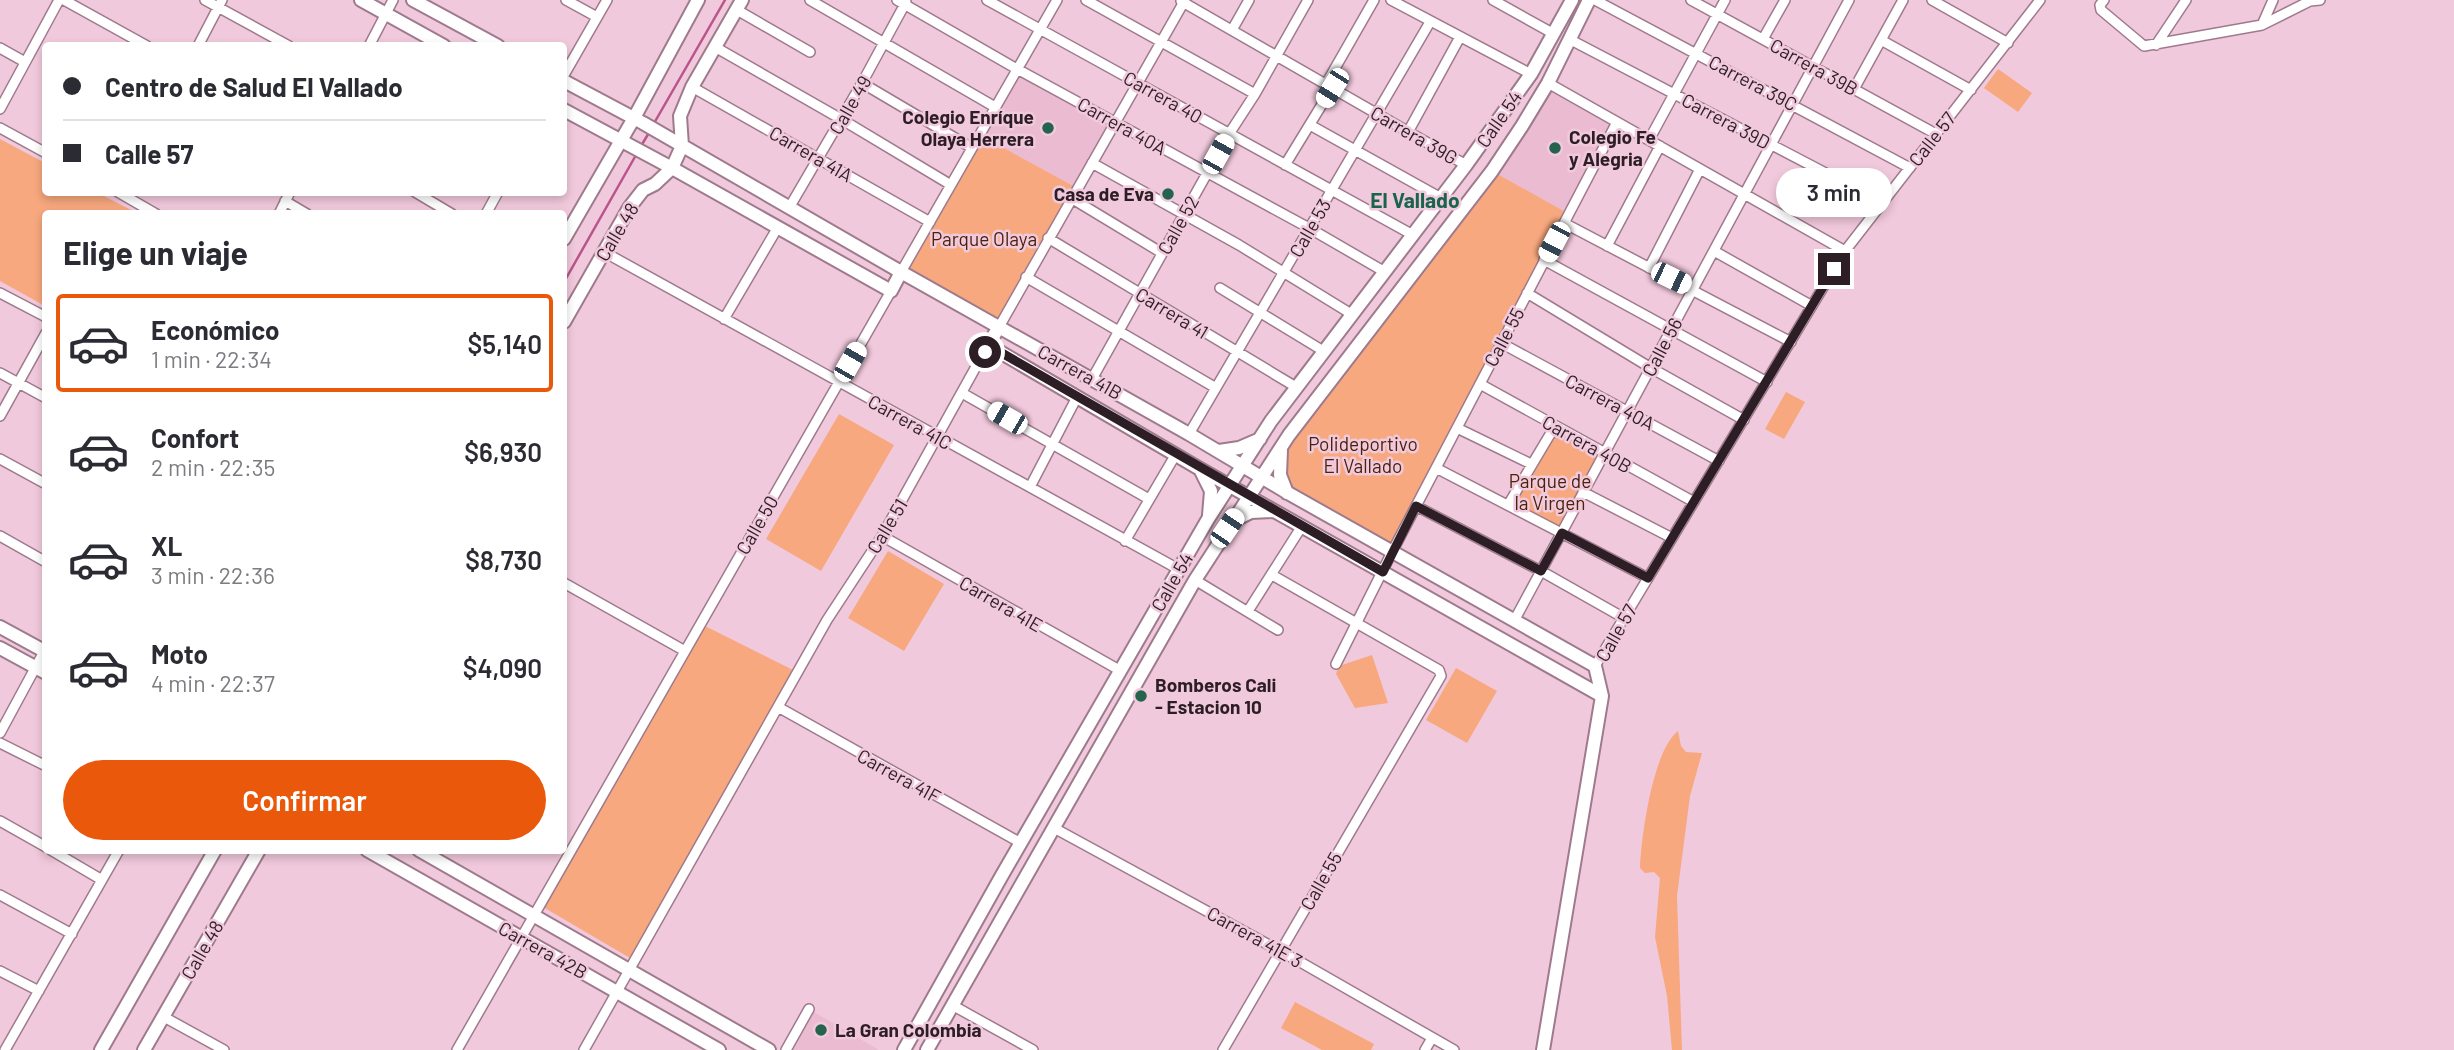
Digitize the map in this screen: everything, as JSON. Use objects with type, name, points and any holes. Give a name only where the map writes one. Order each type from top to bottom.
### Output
[{"type":"street","points":[[0,109],[58,0]]},
{"type":"street","points":[[64,0],[140,42]]},
{"type":"street","points":[[205,0],[220,4],[282,42]]},
{"type":"street","points":[[361,0],[437,42]]},
{"type":"street","points":[[371,42],[393,0]]},
{"type":"street","points":[[414,0],[491,42]]},
{"type":"street","points":[[566,0],[597,17]]},
{"type":"street","points":[[567,72],[607,0]]},
{"type":"street","points":[[567,234],[638,121],[698,0]]},
{"type":"street","points":[[810,0],[995,107]]},
{"type":"street","name":"Carrera 40","points":[[987,0],[1413,235]]},
{"type":"street","name":"Calle 50","points":[[457,1050],[1056,0]]},
{"type":"street","points":[[1086,0],[1255,94]]},
{"type":"street","points":[[1232,30],[1249,0]]},
{"type":"street","name":"Calle 52","points":[[1092,379],[1229,134],[1308,0]]},
{"type":"street","points":[[1285,164],[1310,125],[1374,0]]},
{"type":"street","points":[[1391,0],[1531,74]]},
{"type":"street","points":[[1493,0],[1554,34]]},
{"type":"street","name":"Calle 54","points":[[905,1050],[1208,519],[1271,421],[1466,165],[1531,74],[1572,0]]},
{"type":"street","name":"Calle 54","points":[[927,1050],[1227,528],[1286,441],[1492,170],[1548,83],[1589,0]]},
{"type":"street","name":"Carrera 39C","points":[[1595,0],[1910,168]]},
{"type":"street","name":"Carrera 39B","points":[[1691,0],[1936,134]]},
{"type":"street","points":[[1649,140],[1725,0]]},
{"type":"street","points":[[1763,40],[1785,0]]},
{"type":"street","name":"Calle 56","points":[[1514,621],[1849,0]]},
{"type":"street","points":[[1854,89],[1903,0]]},
{"type":"street","points":[[1932,0],[2008,43]]},
{"type":"street","name":"Calle 57","points":[[1543,1050],[1602,696],[1595,666],[1845,251],[2040,0]]},
{"type":"street","points":[[2104,0],[2100,5],[2101,10],[2144,46],[2262,25],[2310,1],[2320,0]]},
{"type":"street","points":[[2156,45],[2186,0]]},
{"type":"street","points":[[2262,25],[2273,0]]},
{"type":"street","name":"Calle 51","points":[[584,1050],[827,620],[882,536],[1183,1]]},
{"type":"street","name":"Carrera 39G","points":[[1183,1],[1466,165]]},
{"type":"street","name":"Calle 49","points":[[789,208],[885,43],[903,2]]},
{"type":"street","name":"Carrera 40A","points":[[903,2],[1017,69],[1385,272]]},
{"type":"street","points":[[200,42],[220,4]]},
{"type":"street","points":[[739,5],[810,52]]},
{"type":"street","name":"Calle 48","points":[[567,317],[629,208],[643,190],[655,184],[672,168],[682,146],[680,116],[692,86],[739,5]]},
{"type":"street","name":"Calle 53","points":[[1189,434],[1430,22]]},
{"type":"street","points":[[1408,132],[1460,37]]},
{"type":"street","name":"Carrera 39D","points":[[1569,39],[1882,203]]},
{"type":"street","points":[[1881,40],[1971,90]]},
{"type":"street","points":[[715,47],[951,185]]},
{"type":"street","points":[[0,48],[25,62]]},
{"type":"street","name":"Carrera 41B","points":[[567,80],[1595,666]]},
{"type":"street","points":[[862,83],[972,148]]},
{"type":"street","points":[[1548,83],[1845,251]]},
{"type":"street","name":"Carrera 41A","points":[[692,86],[930,222]]},
{"type":"street","points":[[567,112],[891,291]]},
{"type":"street","name":"Calle 55","points":[[1336,664],[1617,122]]},
{"type":"street","points":[[1310,125],[1441,198]]},
{"type":"street","points":[[0,128],[42,151]]},
{"type":"street","points":[[1606,246],[1660,146]]},
{"type":"street","points":[[1092,163],[1353,315]]},
{"type":"street","points":[[1649,268],[1700,169]]},
{"type":"street","points":[[126,196],[149,210]]},
{"type":"street","points":[[422,196],[445,210]]},
{"type":"street","points":[[288,197],[303,210]]},
{"type":"street","points":[[1071,198],[1162,253]]},
{"type":"street","points":[[1564,223],[1791,342]]},
{"type":"street","points":[[724,319],[778,227]]},
{"type":"street","name":"Carrera 41","points":[[1048,239],[1296,387]]},
{"type":"street","points":[[1714,251],[1812,306]]},
{"type":"street","name":"Carrera 41C","points":[[604,252],[1180,570]]},
{"type":"street","points":[[1544,260],[1767,382]]},
{"type":"street","points":[[1026,277],[1216,388]]},
{"type":"street","points":[[1220,288],[1325,352]]},
{"type":"street","points":[[0,293],[42,315]]},
{"type":"street","points":[[1528,293],[1651,368],[1744,420]]},
{"type":"street","points":[[0,416],[42,339]]},
{"type":"street","name":"Carrera 40A","points":[[1501,343],[1719,461]]},
{"type":"street","name":"Carrera 41B","points":[[988,345],[1200,469],[1602,696]]},
{"type":"street","points":[[0,373],[42,396]]},
{"type":"street","name":"Carrera 40B","points":[[1480,384],[1694,502]]},
{"type":"street","points":[[962,393],[1149,499]]},
{"type":"street","points":[[1030,487],[1077,397]]},
{"type":"street","points":[[1271,421],[1271,429],[1275,435],[1286,441],[1280,456],[1280,475],[1288,493]]},
{"type":"street","points":[[1508,505],[1555,426]]},
{"type":"street","points":[[1457,428],[1531,464]]},
{"type":"street","points":[[1219,451],[1239,448],[1260,439]]},
{"type":"street","points":[[1125,541],[1176,454]]},
{"type":"street","points":[[0,459],[42,482]]},
{"type":"street","points":[[1436,468],[1648,578]]},
{"type":"street","points":[[1200,469],[1211,491],[1208,519]]},
{"type":"street","points":[[1583,492],[1672,538]]},
{"type":"street","points":[[1416,506],[1624,618]]},
{"type":"street","points":[[1227,528],[1251,512],[1277,512]]},
{"type":"street","points":[[1248,611],[1302,526]]},
{"type":"street","name":"Carrera 41E","points":[[882,536],[1121,671]]},
{"type":"street","points":[[0,537],[42,560]]},
{"type":"street","points":[[1272,575],[1358,622]]},
{"type":"street","points":[[1195,580],[1278,630]]},
{"type":"street","points":[[567,585],[685,651]]},
{"type":"street","name":"Calle 55","points":[[1223,1050],[1441,676],[1439,670],[1358,622]]},
{"type":"street","points":[[0,627],[42,648]]},
{"type":"street","points":[[0,648],[40,670],[0,733]]},
{"type":"street","name":"Carrera 41F","points":[[778,707],[1021,843]]},
{"type":"street","points":[[0,743],[42,764]]},
{"type":"street","points":[[0,821],[42,845]]},
{"type":"street","name":"Carrera 41E 3","points":[[1054,828],[1280,951],[1454,1050]]},
{"type":"street","points":[[58,854],[102,880]]},
{"type":"street","points":[[5,1050],[117,854]]},
{"type":"street","name":"Calle 48","points":[[101,1050],[210,854]]},
{"type":"street","name":"Calle 48","points":[[144,1050],[257,854]]},
{"type":"street","name":"Carrera 42B","points":[[374,854],[719,1050]]},
{"type":"street","name":"Carrera 42B","points":[[426,854],[769,1050]]},
{"type":"street","points":[[0,895],[72,933]]},
{"type":"street","points":[[0,971],[39,991]]},
{"type":"street","points":[[952,1005],[1033,1050]]},
{"type":"street","points":[[786,1050],[809,1009]]},
{"type":"street","points":[[164,1017],[224,1050]]},
{"type":"street","points":[[1425,1050],[1432,1038]]},
{"type":"shaded area","name":"Colegio Enríque Olaya Herrera","points":[[1017,69],[1115,121],[1077,188],[980,135]]},
{"type":"shaded area","name":"Colegio Fe y Alegria","points":[[1548,83],[1617,122],[1569,214],[1492,171]]},
{"type":"shaded area","name":"La Gran Colombia","points":[[809,1009],[879,1050],[786,1050]]},
{"type":"green space","points":[[1998,69],[2032,93],[2018,112],[1984,88]]},
{"type":"green space","name":"Parque Olaya","points":[[980,135],[1077,188],[999,327],[901,272]]},
{"type":"green space","points":[[0,139],[42,161],[42,196],[104,196],[131,210],[42,210],[42,304],[0,281]]},
{"type":"green space","name":"Polideportivo El Vallado","points":[[1492,171],[1569,214],[1392,552],[1288,493],[1280,475],[1289,435]]},
{"type":"green space","points":[[1786,392],[1805,402],[1784,439],[1765,429]]},
{"type":"green space","points":[[839,414],[894,445],[821,571],[766,539]]},
{"type":"green space","name":"Parque de la Virgen","points":[[1555,426],[1604,454],[1562,532],[1508,505]]},
{"type":"green space","points":[[888,551],[944,584],[904,651],[848,618]]},
{"type":"green space","points":[[703,625],[793,670],[630,958],[543,907]]},
{"type":"green space","points":[[1372,655],[1388,703],[1355,708],[1336,674],[1339,666]]},
{"type":"green space","points":[[1456,668],[1497,691],[1467,743],[1426,720]]},
{"type":"green space","points":[[1678,731],[1681,746],[1686,752],[1702,753],[1690,796],[1677,896],[1682,1050],[1672,1050],[1667,996],[1655,937],[1660,878],[1654,872],[1645,873],[1640,868],[1646,816],[1655,775],[1669,741]]},
{"type":"green space","points":[[1295,1002],[1374,1044],[1371,1050],[1322,1050],[1281,1028]]},
{"type":"waterway","points":[[653,125],[725,0]]},
{"type":"waterway","points":[[641,146],[650,131]]},
{"type":"waterway","points":[[567,277],[636,155]]},
{"type":"place","name":"Colegio Enríque Olaya Herrera","points":[[1048,128]]},
{"type":"place","name":"Colegio Fe y Alegria","points":[[1555,148]]},
{"type":"place","name":"Casa de Eva","points":[[1168,194]]},
{"type":"place","name":"Bomberos Cali - Estacion 10","points":[[1141,696]]},
{"type":"place","name":"La Gran Colombia","points":[[821,1030]]},
{"type":"district","name":"El Vallado","points":[[1415,201]]},
{"type":"route","points":[[985,352],[988,345],[1383,572],[1416,506],[1541,571],[1562,533],[1648,578],[1834,269]]}]
